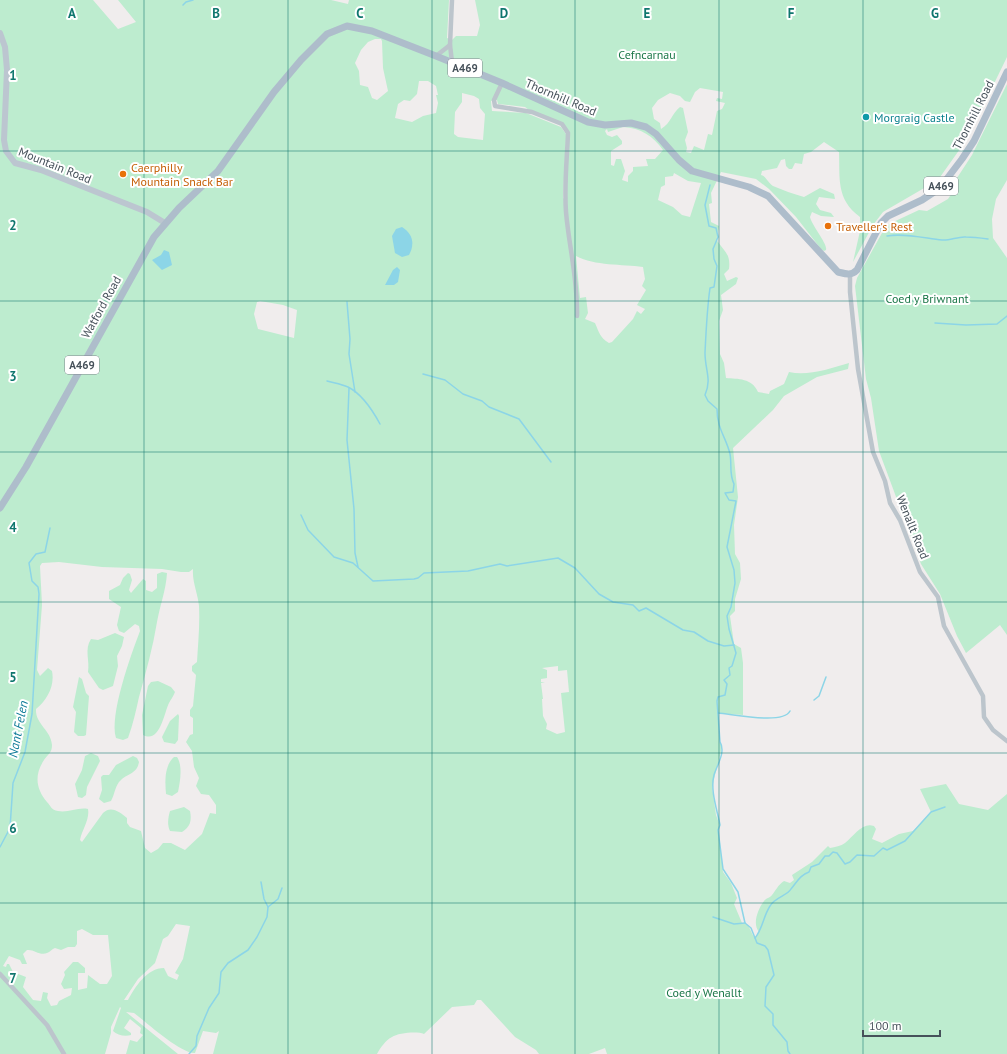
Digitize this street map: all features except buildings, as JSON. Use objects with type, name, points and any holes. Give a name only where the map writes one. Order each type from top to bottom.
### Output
[{"type":"main road","name":"Thornhill Road","points":[[165,223],[218,171],[287,75],[318,41],[333,30],[347,26],[362,28],[452,62],[588,122],[606,125],[631,123],[651,130],[661,138],[679,160],[692,171],[749,187],[768,196],[838,272],[850,274],[857,270],[876,232],[888,216],[928,196],[941,186],[957,166],[974,141],[1007,72]]},
{"type":"main road","name":"Mountain Road","points":[[0,33],[5,46],[8,70],[4,140],[8,157],[15,162],[41,170],[147,212],[165,223]]},
{"type":"main road","name":"Watford Road","points":[[0,508],[26,467],[139,261],[165,223]]},
{"type":"street","points":[[452,0],[450,44],[452,62]]},
{"type":"street","points":[[436,56],[450,44]]},
{"type":"street","points":[[502,83],[494,100],[495,106],[532,112],[562,124],[568,133],[565,199],[576,284],[577,316]]},
{"type":"street","name":"Wenallt Road","points":[[850,274],[850,292],[858,369],[873,452],[885,480],[890,503],[900,520],[920,572],[938,597],[944,626],[983,696],[984,718],[993,730],[1007,741]]},
{"type":"street","points":[[0,974],[47,1025],[64,1054]]},
{"type":"green space","points":[[0,0],[93,0],[118,29],[136,22],[118,0],[331,0],[348,4],[349,0],[449,0],[447,38],[452,40],[456,36],[477,36],[480,25],[475,0],[1007,0],[1007,57],[967,139],[938,180],[883,212],[873,225],[853,262],[860,231],[860,217],[852,210],[843,196],[840,180],[839,152],[824,142],[811,152],[804,154],[802,164],[795,163],[792,169],[789,169],[786,166],[785,159],[781,160],[777,168],[762,171],[761,175],[773,186],[804,197],[820,188],[834,194],[835,199],[819,197],[816,204],[820,210],[831,213],[834,217],[821,216],[812,212],[810,217],[825,244],[826,250],[824,251],[821,249],[796,217],[769,189],[756,179],[721,172],[711,193],[712,203],[709,204],[711,222],[719,226],[717,240],[728,256],[729,260],[729,269],[724,274],[727,281],[736,277],[738,278],[736,284],[721,295],[723,310],[719,321],[720,354],[724,363],[726,378],[744,380],[752,384],[758,392],[769,394],[770,391],[784,384],[789,372],[804,373],[826,370],[849,363],[848,369],[817,377],[784,396],[773,410],[733,448],[738,497],[734,525],[735,554],[740,563],[741,579],[735,599],[735,611],[730,616],[734,644],[741,648],[743,663],[743,715],[718,713],[719,742],[722,747],[712,787],[716,815],[719,823],[718,833],[723,872],[731,883],[737,898],[734,904],[742,923],[749,927],[755,938],[759,932],[756,925],[757,916],[764,901],[771,896],[784,881],[790,883],[794,880],[792,875],[812,862],[828,846],[830,848],[843,844],[858,830],[870,825],[874,826],[876,829],[872,839],[882,843],[899,834],[913,831],[931,812],[920,789],[946,784],[959,804],[988,810],[1007,794],[1007,1054],[607,1054],[605,1048],[589,1054],[539,1054],[536,1050],[515,1037],[481,1000],[477,1000],[474,1005],[452,1007],[424,1034],[408,1033],[399,1034],[392,1037],[383,1044],[377,1054],[213,1054],[219,1031],[216,1033],[203,1031],[195,1053],[189,1052],[173,1043],[134,1013],[126,1012],[178,1054],[126,1054],[130,1040],[137,1042],[143,1035],[140,1033],[141,1028],[130,1019],[124,1028],[131,1033],[131,1035],[121,1035],[113,1031],[121,1008],[120,1007],[111,1027],[111,1033],[105,1054],[0,1054]],"holes":[[[375,39],[381,39],[382,41],[383,68],[388,91],[377,100],[372,98],[368,87],[360,85],[359,71],[355,63],[361,50],[368,42]],[[419,81],[428,81],[436,86],[438,95],[436,95],[438,103],[436,113],[423,116],[412,122],[395,118],[398,104],[404,100],[410,101],[417,94]],[[700,88],[723,92],[722,99],[717,98],[716,101],[725,103],[722,109],[717,111],[712,135],[708,134],[704,150],[694,146],[691,153],[686,152],[687,148],[685,140],[688,132],[683,108],[680,107],[677,109],[667,124],[661,129],[660,123],[654,119],[652,108],[658,100],[670,93],[680,96],[685,101],[690,102],[695,92]],[[462,93],[479,99],[480,108],[485,114],[483,140],[458,137],[454,134],[455,112],[462,102]],[[497,100],[498,104],[525,107],[532,112],[564,126],[568,133],[565,199],[563,198],[566,134],[561,127],[526,113],[492,111],[491,101]],[[623,127],[635,129],[651,137],[663,150],[655,159],[646,159],[648,166],[633,167],[633,171],[628,176],[628,182],[622,180],[625,171],[621,159],[616,159],[614,166],[611,165],[611,151],[622,144],[622,141],[617,135],[612,137],[607,135],[605,131],[607,129],[608,132]],[[674,173],[688,181],[701,183],[690,217],[682,215],[673,207],[658,200],[661,187],[665,185],[665,177],[673,176]],[[576,256],[592,262],[643,267],[645,279],[642,286],[646,290],[637,305],[645,309],[641,314],[637,311],[633,319],[612,342],[609,343],[604,339],[595,323],[585,319],[588,313],[586,297],[580,298]],[[260,301],[283,305],[297,310],[294,338],[258,329],[254,314],[257,302]],[[59,562],[102,567],[162,569],[181,572],[189,572],[193,569],[193,579],[199,606],[199,627],[197,662],[192,666],[192,671],[196,675],[193,706],[190,710],[190,716],[193,718],[193,734],[190,735],[186,742],[192,751],[194,767],[199,778],[196,786],[201,794],[209,795],[216,805],[216,814],[210,813],[202,834],[185,850],[171,843],[163,843],[158,849],[151,853],[145,848],[141,831],[130,827],[127,823],[127,818],[112,809],[103,813],[82,842],[80,840],[87,821],[88,809],[66,811],[54,810],[40,792],[38,782],[39,771],[44,760],[51,752],[52,745],[49,735],[38,719],[36,709],[47,697],[53,677],[52,671],[48,668],[40,676],[37,670],[42,605],[40,566],[42,563]],[[558,666],[558,671],[567,670],[569,692],[561,693],[565,732],[557,734],[546,729],[547,724],[543,716],[541,683],[545,683],[541,682],[541,679],[547,678],[547,670],[542,668]],[[176,924],[190,926],[183,959],[175,973],[179,975],[177,980],[168,976],[164,968],[152,971],[142,979],[128,1000],[124,1000],[138,979],[155,963],[163,939],[168,936]],[[82,929],[93,935],[108,935],[112,976],[107,984],[100,984],[88,975],[87,988],[78,990],[78,973],[85,973],[85,968],[78,962],[73,962],[64,972],[65,975],[61,984],[64,989],[72,988],[71,995],[59,1001],[57,1005],[51,1006],[47,998],[48,993],[43,992],[41,1001],[33,1000],[23,987],[26,977],[13,972],[9,964],[7,964],[6,967],[3,966],[9,956],[20,960],[22,964],[27,964],[23,954],[27,950],[44,954],[55,948],[61,950],[68,947],[75,947],[77,944],[77,931]]]},
{"type":"green space","name":"Coed y Briwnant","points":[[1007,84],[1007,180],[996,199],[992,219],[993,238],[1007,258],[1007,635],[1000,625],[966,653],[957,636],[940,594],[921,564],[879,451],[871,398],[866,379],[855,286],[857,278],[882,233],[889,224],[919,210],[927,211],[948,199],[956,187],[957,178],[972,155]]},
{"type":"green space","points":[[162,572],[167,573],[151,650],[130,733],[128,738],[123,740],[116,738],[115,728],[118,700],[131,655],[140,631],[139,626],[135,624],[124,633],[119,631],[117,625],[121,607],[109,599],[109,591],[120,585],[123,578],[128,573],[130,574],[132,580],[129,590],[131,593],[143,579],[146,581],[146,590],[152,592],[157,588],[157,574]]},
{"type":"green space","points":[[115,633],[124,637],[122,646],[117,656],[118,666],[113,686],[103,690],[99,688],[88,672],[88,647],[91,639],[98,640]]},
{"type":"green space","points":[[79,677],[82,679],[86,693],[89,696],[86,735],[84,736],[78,736],[74,732],[76,712],[73,707]]},
{"type":"green space","points":[[158,681],[171,687],[175,692],[160,726],[154,735],[149,737],[143,735],[142,715],[148,686],[151,682]]},
{"type":"green space","points":[[178,714],[178,740],[175,744],[164,742],[162,737],[170,721]]},
{"type":"green space","points":[[91,753],[98,756],[100,761],[87,787],[86,795],[82,798],[78,797],[75,784],[82,770],[85,756]]},
{"type":"green space","points":[[133,756],[137,758],[139,762],[138,766],[132,773],[119,782],[111,801],[104,803],[99,799],[102,790],[101,777],[103,775],[109,775],[116,765]]},
{"type":"green space","points":[[174,757],[177,757],[180,765],[180,784],[178,792],[172,796],[166,794],[165,779],[168,765]]},
{"type":"green space","points":[[184,807],[190,811],[191,818],[189,826],[182,832],[170,831],[168,821],[170,811]]},
{"type":"water","points":[[402,227],[411,236],[412,247],[409,255],[402,257],[395,253],[392,236],[396,229]]},
{"type":"water","points":[[164,250],[169,252],[172,265],[162,270],[152,260],[161,255]]},
{"type":"water","points":[[397,267],[400,270],[398,282],[394,285],[385,285],[393,270]]},
{"type":"waterway","points":[[183,5],[186,2],[193,0]]},
{"type":"waterway","points":[[710,185],[705,205],[709,226],[716,228],[718,237],[713,249],[714,259],[717,266],[714,287],[710,288],[707,312],[705,359],[708,384],[705,395],[708,401],[717,409],[718,422],[730,454],[734,484],[733,492],[725,493],[729,500],[736,501],[727,547],[734,570],[735,583],[731,607],[727,616],[736,653],[732,666],[729,668],[730,675],[724,680],[727,684],[725,695],[718,697],[717,701],[722,754],[714,775],[713,793],[720,825],[718,830],[723,869],[738,892],[745,923],[751,928],[757,943],[765,946],[768,950],[774,975],[766,987],[765,1006],[773,1014],[773,1025],[787,1042],[788,1051],[790,1054]]},
{"type":"waterway","points":[[887,236],[908,235],[945,240],[963,237],[988,239]]},
{"type":"waterway","points":[[347,302],[350,339],[349,354],[355,392]]},
{"type":"waterway","points":[[935,323],[966,325],[997,324],[1007,316]]},
{"type":"waterway","points":[[423,374],[445,380],[463,394],[482,401],[489,407],[519,419],[551,462]]},
{"type":"waterway","points":[[327,381],[348,387],[358,394],[370,408],[380,424]]},
{"type":"waterway","points":[[349,388],[347,440],[354,509],[355,553],[358,567]]},
{"type":"waterway","points":[[301,515],[308,530],[334,557],[353,563],[373,581],[414,579],[418,578],[424,573],[468,571],[500,564],[507,566],[558,558],[575,568],[599,594],[613,602],[633,605],[639,611],[646,608],[683,630],[694,632],[708,641],[724,646],[734,645]]},
{"type":"waterway","name":"Nant Felen","points":[[0,847],[10,828],[13,783],[25,752],[32,714],[39,594],[38,587],[32,581],[29,563],[36,554],[45,552],[50,528]]},
{"type":"waterway","points":[[814,700],[819,696],[826,677]]},
{"type":"waterway","points":[[718,713],[768,718],[786,715],[790,711]]},
{"type":"waterway","points":[[755,938],[772,903],[787,893],[801,877],[809,872],[811,867],[819,864],[825,856],[829,856],[833,852],[837,853],[845,864],[850,862],[857,855],[874,856],[883,848],[887,850],[905,841],[931,812],[945,807]]},
{"type":"waterway","points":[[261,882],[264,899],[268,907]]},
{"type":"waterway","points":[[189,1054],[196,1046],[197,1036],[209,1008],[219,993],[221,972],[228,963],[248,950],[257,937],[267,917],[268,907],[278,899],[282,888]]},
{"type":"waterway","points":[[713,917],[734,924],[745,923]]},
{"type":"place","name":"Morgraig Castle","points":[[866,117]]},
{"type":"place","name":"Caerphilly Mountain Snack Bar","points":[[123,174]]},
{"type":"place","name":"Traveller's Rest","points":[[828,226]]},
{"type":"park label","name":"Cefncarnau","points":[[647,54]]},
{"type":"park label","name":"Coed y Wenallt","points":[[704,992]]}]
